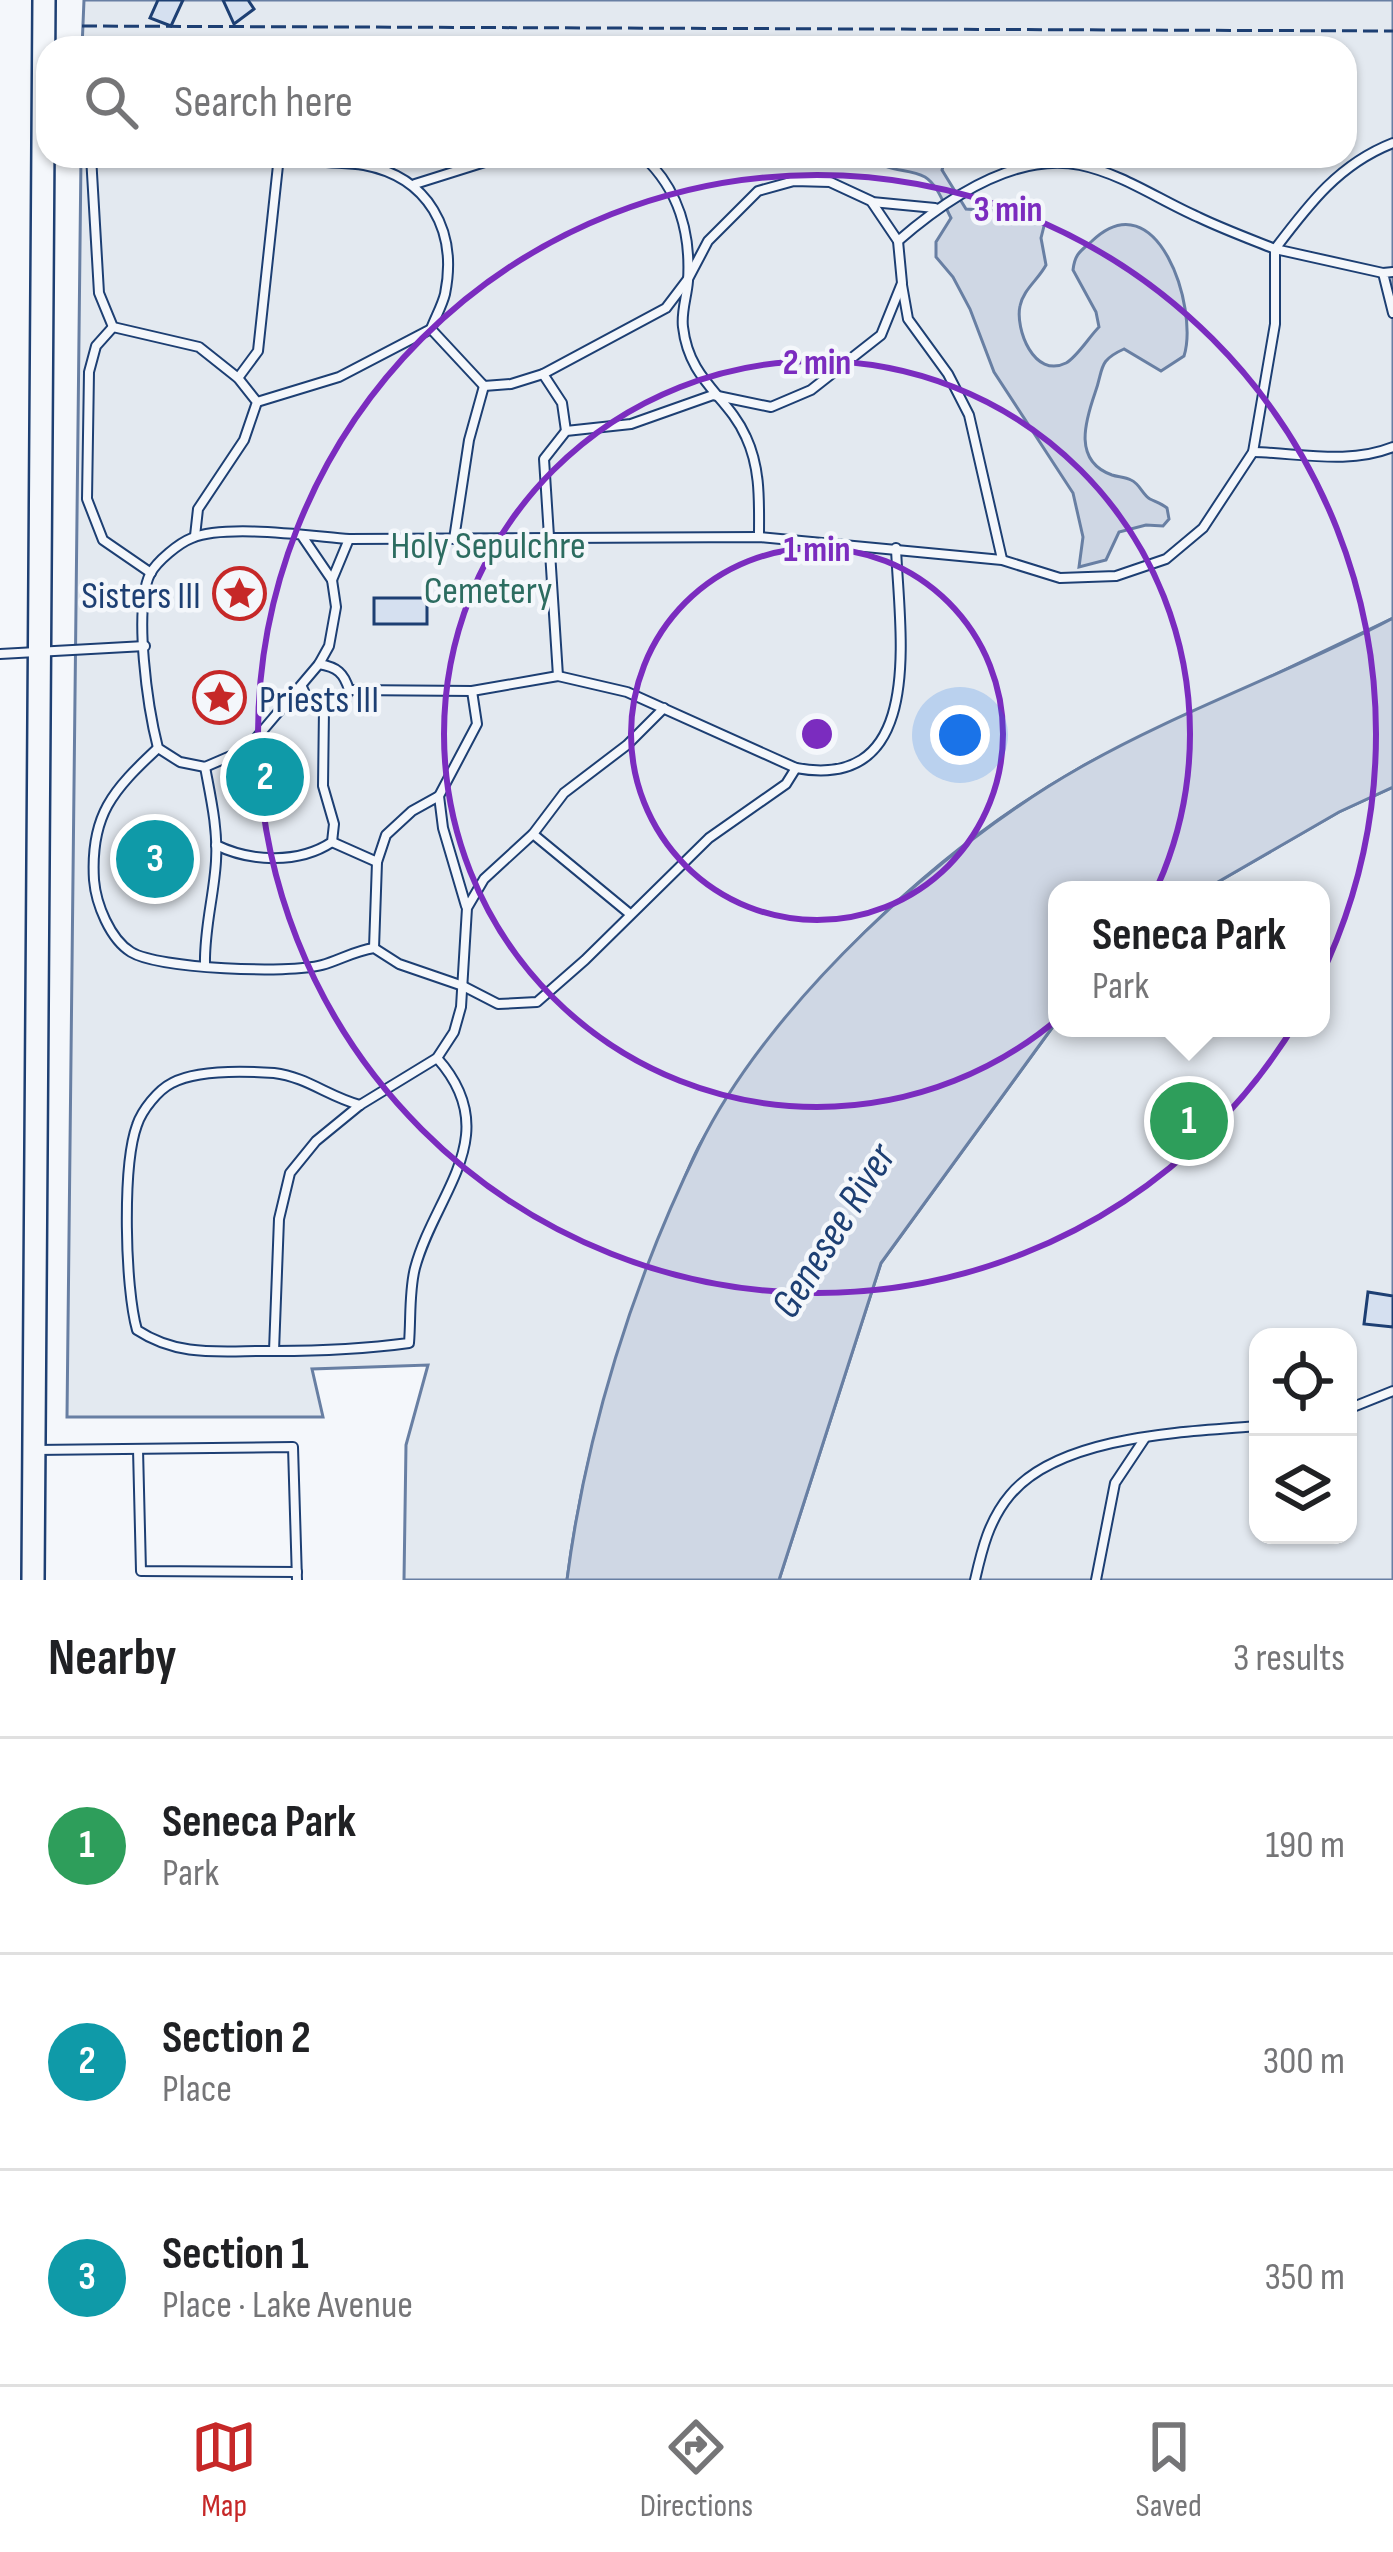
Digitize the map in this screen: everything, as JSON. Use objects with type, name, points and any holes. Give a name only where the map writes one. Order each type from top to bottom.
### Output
[{"type":"main road","points":[[44,0],[44,36]]},
{"type":"main road","points":[[33,1580],[43,168]]},
{"type":"lane","points":[[1357,162],[1393,143]]},
{"type":"lane","points":[[92,168],[100,293],[113,327]]},
{"type":"lane","points":[[238,378],[258,351],[278,168]]},
{"type":"lane","points":[[257,402],[339,377],[430,329],[445,293],[445,250],[436,211],[415,184],[372,168]]},
{"type":"lane","points":[[415,184],[466,168]]},
{"type":"lane","points":[[653,168],[668,185],[686,225],[688,279],[682,325],[692,362],[747,438],[759,482],[759,537]]},
{"type":"lane","points":[[898,242],[936,208],[1029,168]]},
{"type":"lane","points":[[1078,168],[1100,172],[1275,249],[1388,273],[1393,313]]},
{"type":"lane","points":[[302,536],[332,580],[336,608],[329,646],[320,664],[247,749],[205,767],[180,762],[158,748],[148,708],[143,614],[151,573],[177,546],[195,536],[259,532],[349,538],[759,537],[1002,560],[1060,578],[1116,576],[1166,559],[1203,528],[1253,452],[1275,325],[1275,249],[1312,200],[1346,168]]},
{"type":"lane","points":[[484,386],[512,384],[543,374],[666,308],[708,241],[758,191],[794,181],[830,182],[871,202],[936,208]]},
{"type":"lane","points":[[871,202],[898,242],[908,319],[948,374],[969,415],[1002,560]]},
{"type":"lane","points":[[558,676],[544,459],[566,431],[631,424],[713,395],[771,407],[811,391],[881,335],[902,283]]},
{"type":"lane","points":[[113,327],[199,347],[238,378],[257,402]]},
{"type":"lane","points":[[113,327],[97,346],[89,372],[87,499],[103,540],[151,573]]},
{"type":"lane","points":[[430,329],[484,386]]},
{"type":"lane","points":[[543,374],[562,403],[566,431]]},
{"type":"lane","points":[[454,538],[469,440],[484,386]]},
{"type":"lane","points":[[195,536],[198,509],[244,440],[257,402]]},
{"type":"lane","points":[[1253,452],[1337,458],[1373,455],[1393,447]]},
{"type":"lane","points":[[332,580],[349,538]]},
{"type":"lane","points":[[350,690],[472,691],[558,676],[628,692],[796,768],[826,773],[848,769],[869,756],[887,736],[900,670],[896,548]]},
{"type":"lane","points":[[0,653],[145,646]]},
{"type":"lane","points":[[302,687],[310,704],[324,709],[341,704],[350,690],[346,676],[320,664]]},
{"type":"lane","points":[[274,1351],[279,1219],[290,1173],[316,1141],[360,1105],[437,1058],[454,1032],[464,986],[467,908],[443,828],[440,796],[477,724],[472,691]]},
{"type":"lane","points":[[467,908],[484,879],[532,834],[564,793],[627,745],[664,708]]},
{"type":"lane","points":[[216,845],[238,856],[276,858],[316,853],[332,842],[334,824],[323,786],[324,709]]},
{"type":"lane","points":[[158,748],[114,790],[98,820],[93,854],[94,889],[107,925],[129,951],[162,962],[288,969],[323,965],[374,948],[399,964],[464,986],[498,1004],[537,1002],[710,838],[786,784],[796,768]]},
{"type":"lane","points":[[205,767],[216,845],[204,934],[205,965]]},
{"type":"lane","points":[[374,948],[377,862],[386,835],[440,796]]},
{"type":"lane","points":[[532,834],[629,914]]},
{"type":"lane","points":[[332,842],[377,862]]},
{"type":"lane","points":[[360,1105],[337,1099],[312,1081],[275,1073],[204,1075],[173,1082],[154,1098],[137,1125],[128,1200],[130,1306],[137,1330],[190,1352],[321,1353],[409,1343],[413,1274],[425,1236],[462,1166],[466,1137],[463,1107],[450,1072],[437,1058]]},
{"type":"lane","points":[[1357,1405],[1393,1391]]},
{"type":"lane","points":[[975,1580],[986,1534],[1012,1493],[1039,1472],[1076,1454],[1145,1438],[1249,1427]]},
{"type":"lane","points":[[1096,1580],[1115,1483],[1145,1438]]},
{"type":"lane","points":[[34,1450],[293,1447],[297,1576],[141,1571],[138,1449]]},
{"type":"green space","name":"Holy Sepulchre Cemetery","points":[[84,0],[1393,0],[1393,618],[1107,753],[1025,802],[918,883],[821,978],[738,1083],[689,1166],[635,1303],[606,1394],[583,1486],[567,1580],[404,1580],[406,1445],[428,1365],[312,1369],[323,1417],[67,1417],[81,168],[1357,168],[1357,36],[82,36]]},
{"type":"green space","points":[[1393,787],[1393,1580],[779,1580],[881,1263],[1048,1033],[1048,1037],[1330,1037],[1330,881],[1220,881],[1339,812]]},
{"type":"water","points":[[895,168],[943,168],[966,209],[1038,214],[1044,226],[1041,238],[1046,265],[1024,295],[1019,316],[1029,349],[1045,364],[1066,363],[1099,327],[1073,270],[1079,253],[1092,241],[1115,226],[1136,226],[1154,237],[1168,257],[1185,309],[1184,356],[1161,371],[1124,349],[1109,358],[1091,404],[1085,440],[1091,460],[1100,469],[1134,482],[1147,497],[1167,508],[1169,519],[1163,526],[1119,532],[1106,560],[1079,567],[1083,537],[1073,493],[994,372],[970,309],[936,257],[936,242],[951,218],[934,185],[918,174]]},
{"type":"water","name":"Genesee River","points":[[1393,618],[1393,787],[1339,812],[1220,881],[1048,881],[1048,1033],[881,1263],[779,1580],[567,1580],[600,1413],[653,1250],[699,1147],[769,1038],[864,932],[973,839],[1028,800],[1119,746]]},
{"type":"building","points":[[158,0],[183,0],[171,26],[150,18]]},
{"type":"building","points":[[223,0],[248,0],[254,9],[234,24]]},
{"type":"building","points":[[374,598],[427,598],[427,624],[374,624]]},
{"type":"building","points":[[1368,1292],[1393,1296],[1393,1327],[1364,1324]]},
{"type":"fence","points":[[82,26],[1393,31]]},
{"type":"place","name":"Sisters III","points":[[240,594]]},
{"type":"place","name":"Priests III","points":[[220,698]]},
{"type":"place","name":"Section 2","points":[[265,777]]},
{"type":"place","name":"Section 1","points":[[155,859]]},
{"type":"place","name":"Seneca Park","points":[[1189,1121]]}]
